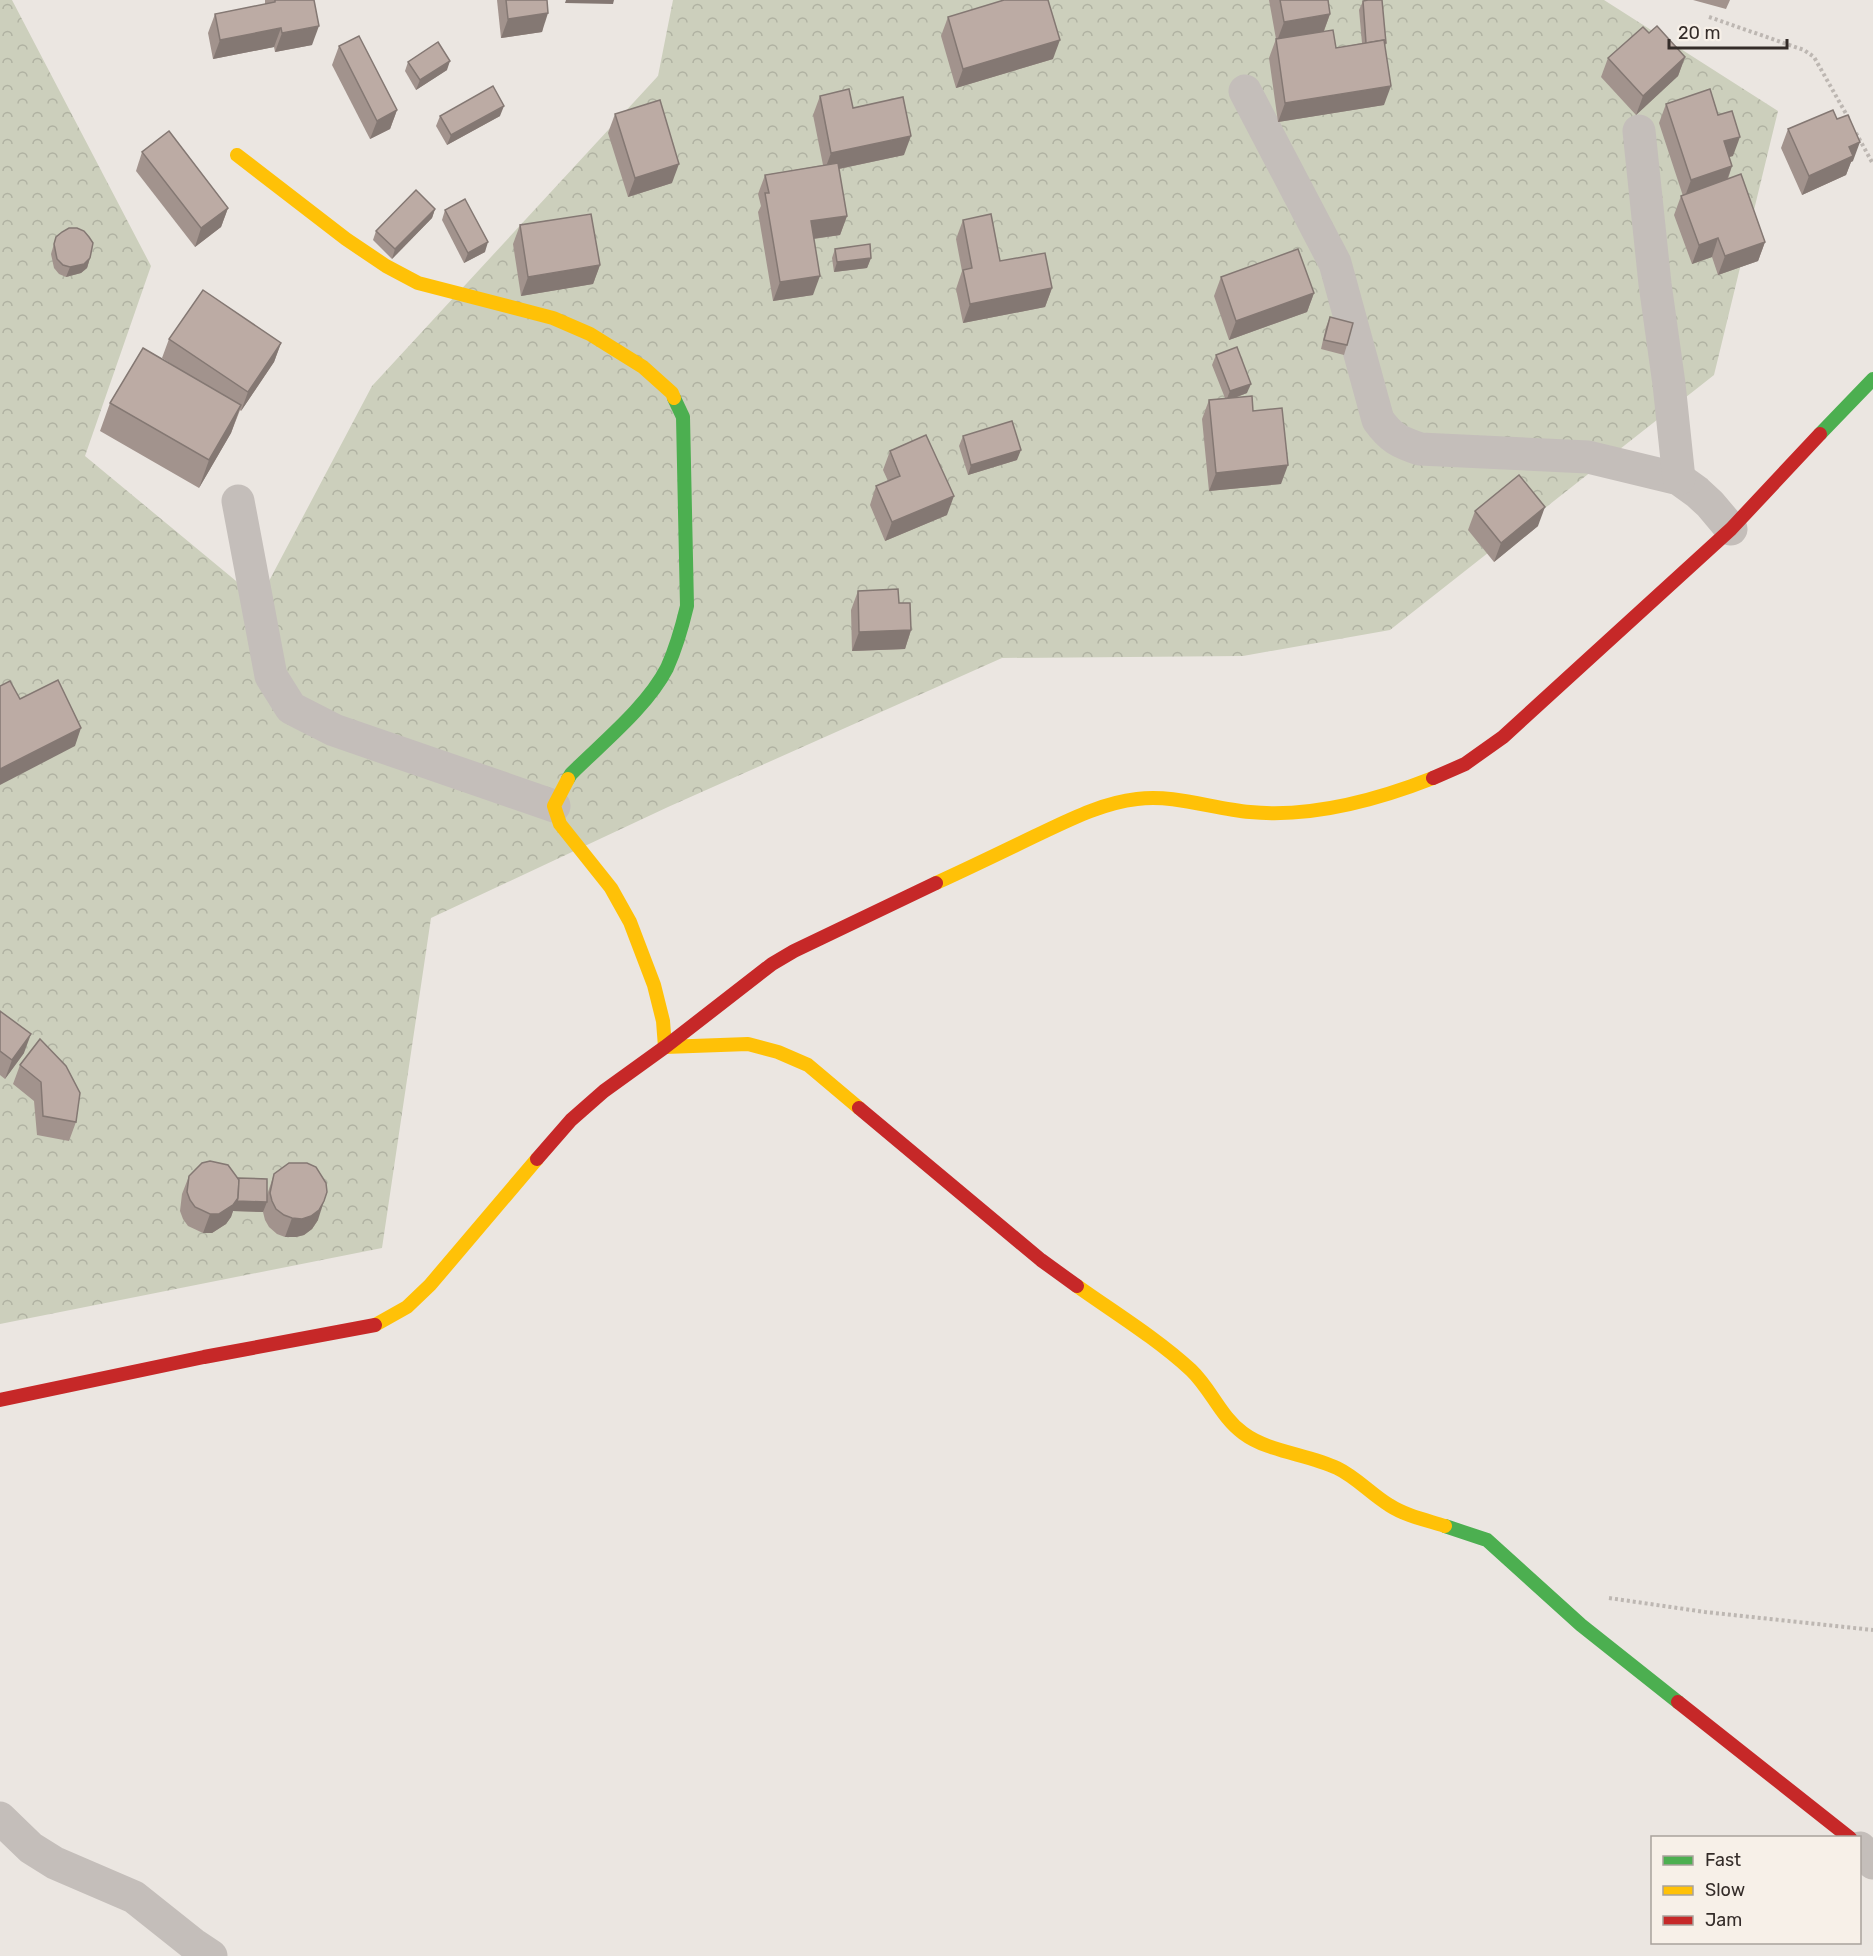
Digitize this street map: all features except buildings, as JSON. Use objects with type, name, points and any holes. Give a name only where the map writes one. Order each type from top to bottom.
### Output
[{"type":"street","points":[[1245,91],[1335,263],[1378,420],[1388,434],[1398,441],[1420,449],[1588,457],[1679,479],[1710,504],[1731,529]]},
{"type":"street","points":[[1639,131],[1655,284],[1670,384],[1679,479]]},
{"type":"street","points":[[237,155],[346,239],[386,266],[418,283],[554,318],[590,333],[643,367],[672,393],[683,417],[687,606],[680,634],[667,667],[646,698],[571,774],[554,806],[560,824],[611,888],[630,922],[654,985],[663,1021],[665,1047]]},
{"type":"street","points":[[0,1400],[204,1357],[374,1325],[407,1307],[430,1285],[571,1120],[604,1091],[665,1047],[771,964],[1077,816],[1112,804],[1146,798],[1263,813],[1311,810],[1392,793],[1466,763],[1503,737],[1731,529],[1873,379]]},
{"type":"street","points":[[238,501],[271,676],[291,708],[334,730],[554,806]]},
{"type":"street","points":[[665,1047],[748,1044],[778,1052],[808,1065],[1041,1260],[1170,1352],[1192,1372],[1234,1426],[1245,1435],[1262,1443],[1322,1461],[1340,1469],[1390,1506],[1406,1514],[1487,1540],[1581,1625],[1847,1836]]},
{"type":"street","points":[[0,1818],[31,1848],[55,1863],[134,1897],[211,1956]]},
{"type":"street","points":[[1861,1849],[1873,1863]]},
{"type":"path","points":[[1709,17],[1804,50],[1814,57],[1873,164]]},
{"type":"path","points":[[1599,1596],[1705,1612],[1873,1630]]},
{"type":"green space","points":[[0,0],[12,0],[151,266],[85,456],[259,600],[372,386],[658,76],[673,0],[1604,0],[1778,111],[1714,375],[1390,630],[1243,656],[1002,658],[668,807],[431,918],[382,1248],[0,1324]]},
{"type":"traffic: fast","points":[[1820,434],[1873,379]]},
{"type":"traffic: fast","points":[[568,779],[648,697],[667,668],[683,622],[687,606],[683,417],[674,398]]},
{"type":"traffic: fast","points":[[1445,1526],[1487,1540],[1581,1625],[1678,1702]]},
{"type":"traffic: slow","points":[[237,155],[346,239],[386,266],[418,283],[553,318],[590,334],[643,367],[672,393],[674,398]]},
{"type":"traffic: slow","points":[[936,883],[1072,819],[1124,801],[1165,798],[1250,812],[1296,812],[1343,806],[1433,778]]},
{"type":"traffic: slow","points":[[568,779],[554,806],[560,824],[611,888],[630,922],[654,985],[663,1021],[665,1047],[748,1044],[778,1052],[808,1065],[859,1108]]},
{"type":"traffic: slow","points":[[375,1325],[407,1307],[430,1285],[537,1159]]},
{"type":"traffic: slow","points":[[1077,1286],[1178,1358],[1198,1378],[1228,1419],[1243,1433],[1264,1445],[1337,1468],[1396,1509],[1445,1526]]},
{"type":"traffic: jam","points":[[1433,778],[1465,764],[1503,737],[1731,529],[1820,434]]},
{"type":"traffic: jam","points":[[537,1159],[571,1120],[604,1091],[772,964],[794,951],[936,883]]},
{"type":"traffic: jam","points":[[859,1108],[1041,1260],[1077,1286]]},
{"type":"traffic: jam","points":[[0,1400],[204,1357],[375,1325]]},
{"type":"traffic: jam","points":[[1678,1702],[1847,1836]]}]
